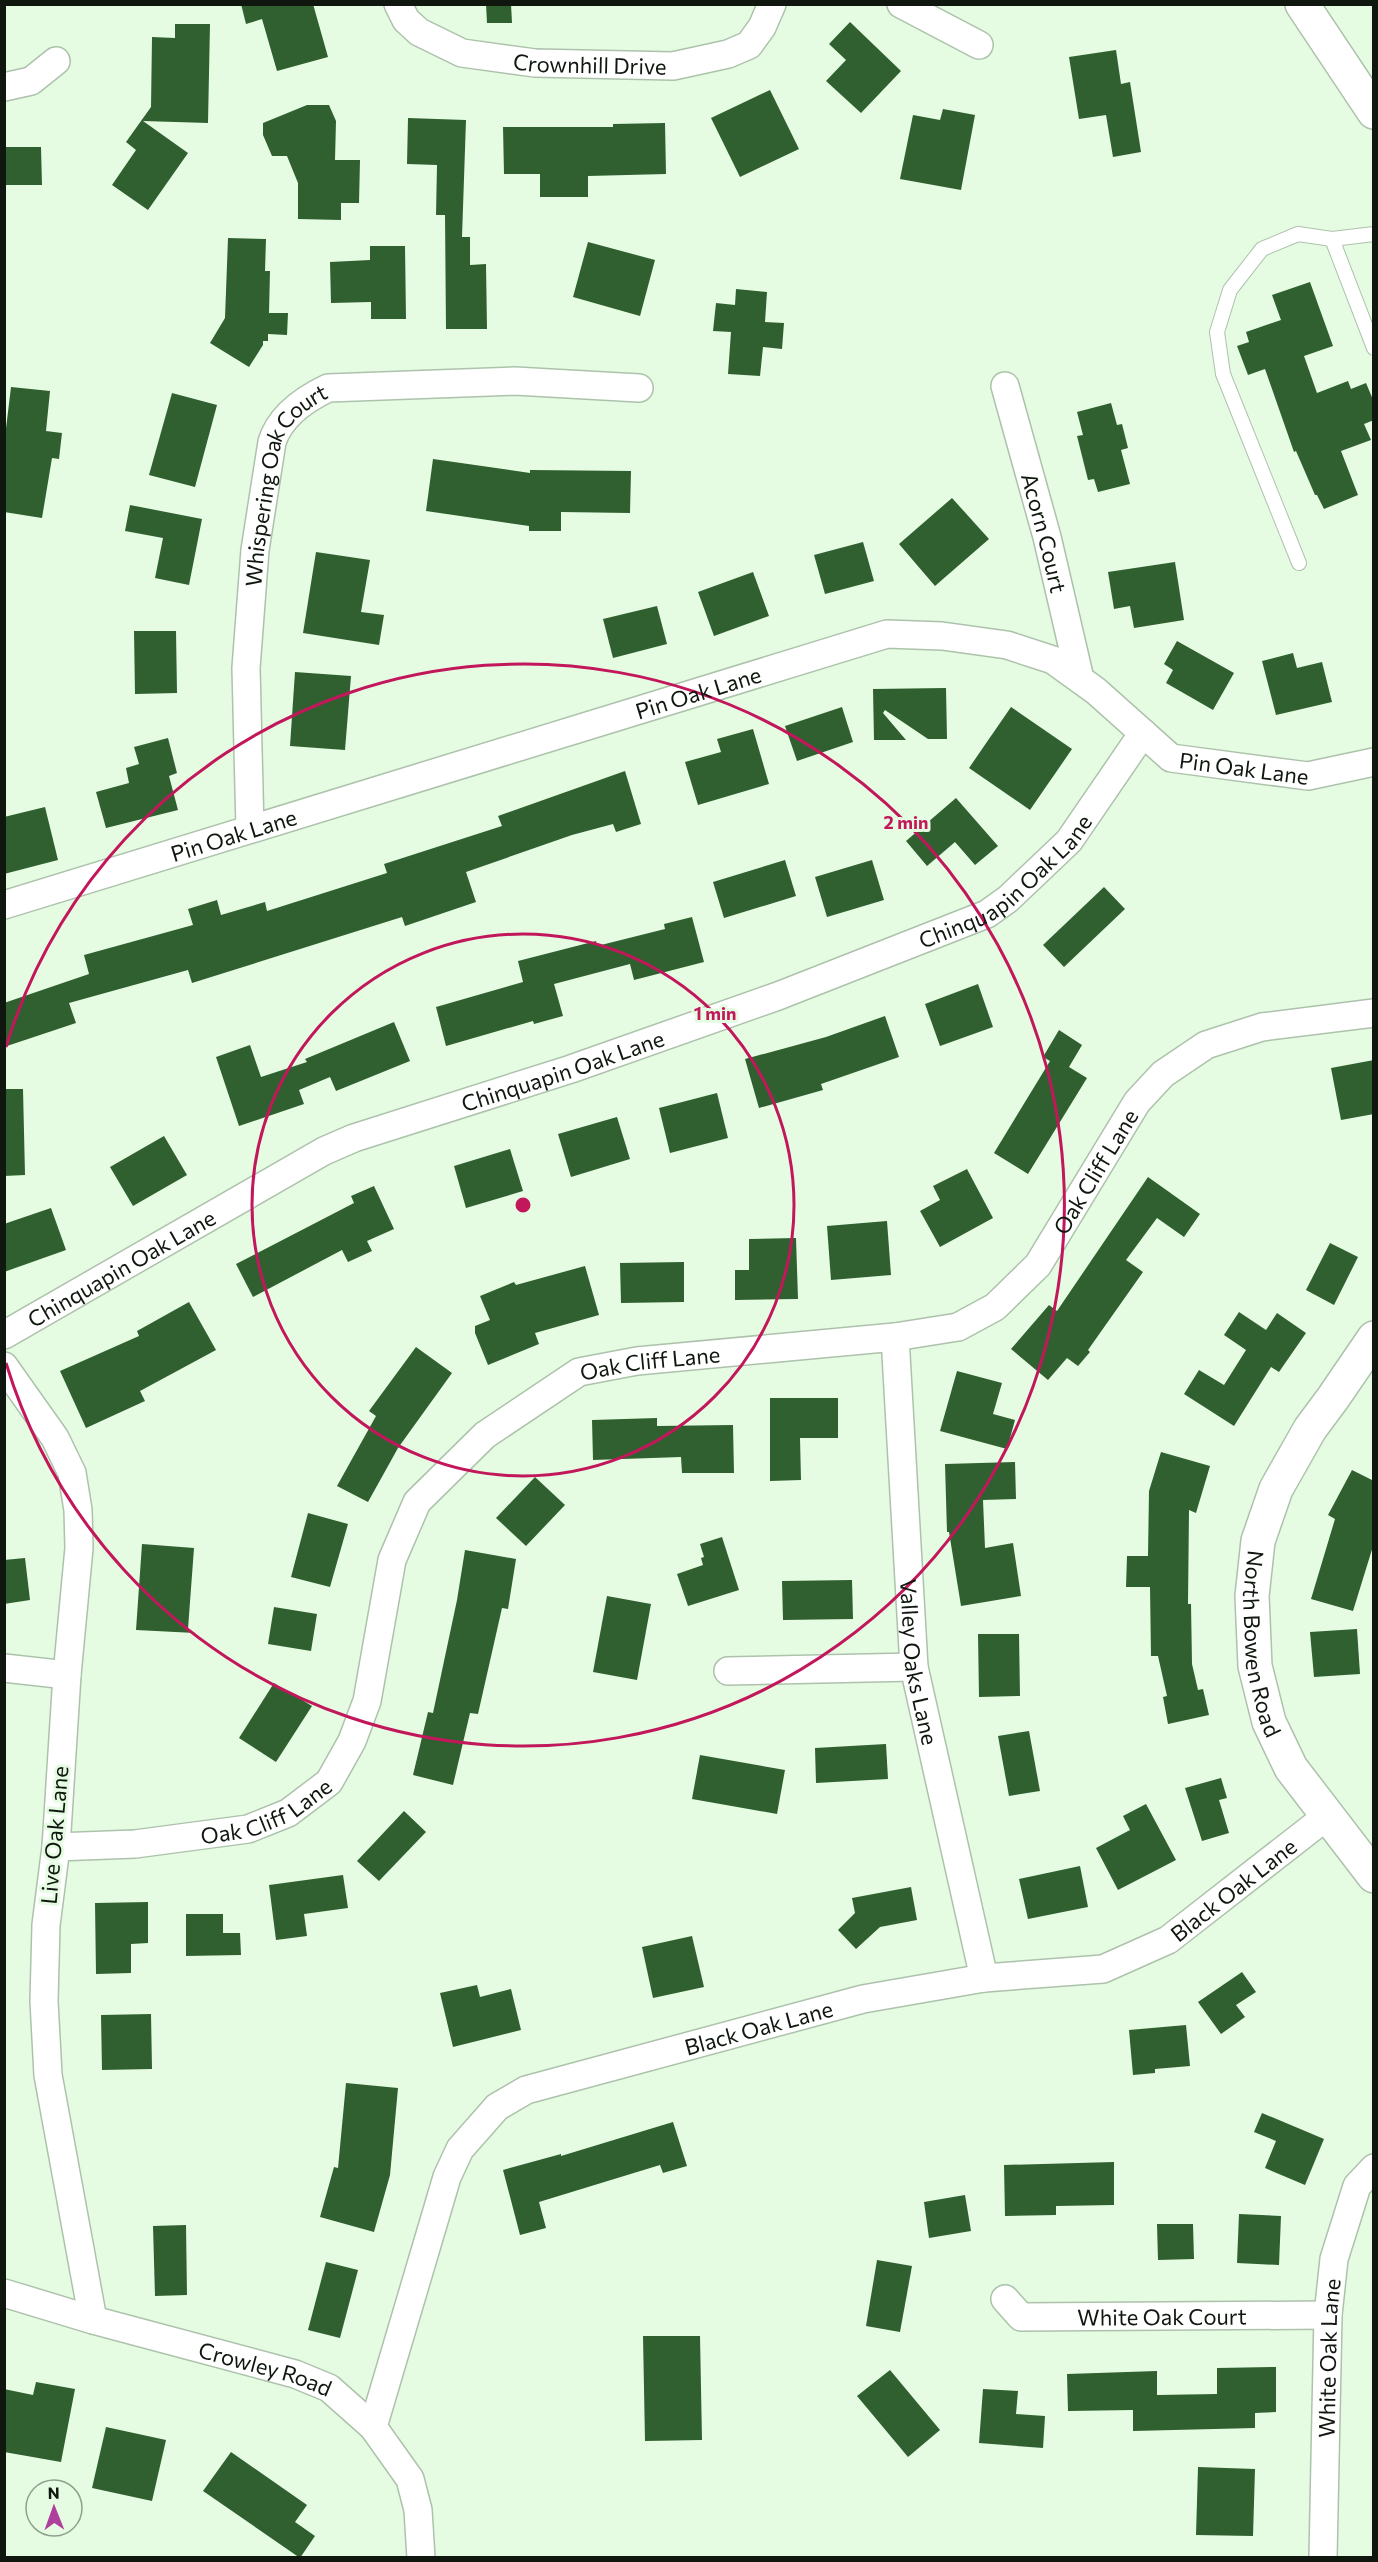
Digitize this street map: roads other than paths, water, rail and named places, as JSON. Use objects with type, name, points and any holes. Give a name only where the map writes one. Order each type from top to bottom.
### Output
[{"type":"street","name":"Crownhill Drive","points":[[398,4],[406,20],[419,32],[462,53],[536,63],[673,66],[728,54],[749,45],[762,27],[772,4]]},
{"type":"street","points":[[901,4],[979,45]]},
{"type":"street","points":[[1302,4],[1374,112]]},
{"type":"street","points":[[4,87],[32,81],[56,61]]},
{"type":"street","name":"Whispering Oak Court","points":[[250,829],[246,668],[255,550],[272,442],[275,432],[290,413],[309,397],[328,388],[515,381],[639,388]]},
{"type":"street","name":"Acorn Court","points":[[1005,386],[1047,537],[1080,679]]},
{"type":"street","name":"Pin Oak Lane","points":[[4,905],[887,634],[942,636],[1007,645],[1053,660],[1080,679],[1171,758],[1308,776],[1374,762]]},
{"type":"street","name":"Chinquapin Oak Lane","points":[[4,1335],[324,1150],[572,1068],[778,996],[987,914],[1008,900],[1069,841],[1143,734]]},
{"type":"street","name":"Oak Cliff Lane","points":[[56,1847],[135,1844],[248,1829],[288,1813],[328,1782],[352,1741],[367,1701],[392,1560],[417,1502],[485,1435],[579,1372],[638,1361],[895,1337],[958,1327],[995,1307],[1038,1265],[1137,1102],[1162,1074],[1206,1045],[1262,1027],[1374,1013]]},
{"type":"street","name":"Valley Oaks Lane","points":[[895,1337],[914,1667],[984,1978]]},
{"type":"street","name":"North Bowen Road","points":[[1374,1338],[1310,1429],[1276,1489],[1258,1541],[1252,1596],[1255,1666],[1269,1722],[1291,1768],[1374,1876]]},
{"type":"street","name":"Live Oak Lane","points":[[4,1366],[56,1438],[72,1473],[78,1510],[79,1548],[67,1675],[56,1847],[46,1925],[44,2001],[48,2075],[93,2320]]},
{"type":"street","points":[[728,1671],[914,1667]]},
{"type":"street","points":[[4,1668],[67,1675]]},
{"type":"street","name":"Black Oak Lane","points":[[373,2427],[447,2177],[460,2149],[497,2107],[526,2090],[863,1999],[984,1978],[1103,1969],[1168,1940],[1327,1816]]},
{"type":"street","name":"White Oak Lane","points":[[1323,2558],[1328,2315],[1334,2259],[1357,2186],[1374,2168]]},
{"type":"street","name":"Crowley Road","points":[[4,2293],[93,2320],[295,2374],[329,2388],[373,2427],[411,2479],[418,2510],[421,2558]]},
{"type":"street","name":"White Oak Court","points":[[1005,2299],[1021,2318],[1328,2315]]},
{"type":"lane","points":[[1299,563],[1223,374],[1217,332],[1230,290],[1262,249],[1298,234],[1332,239],[1374,234]]},
{"type":"lane","points":[[1332,239],[1374,348]]}]
